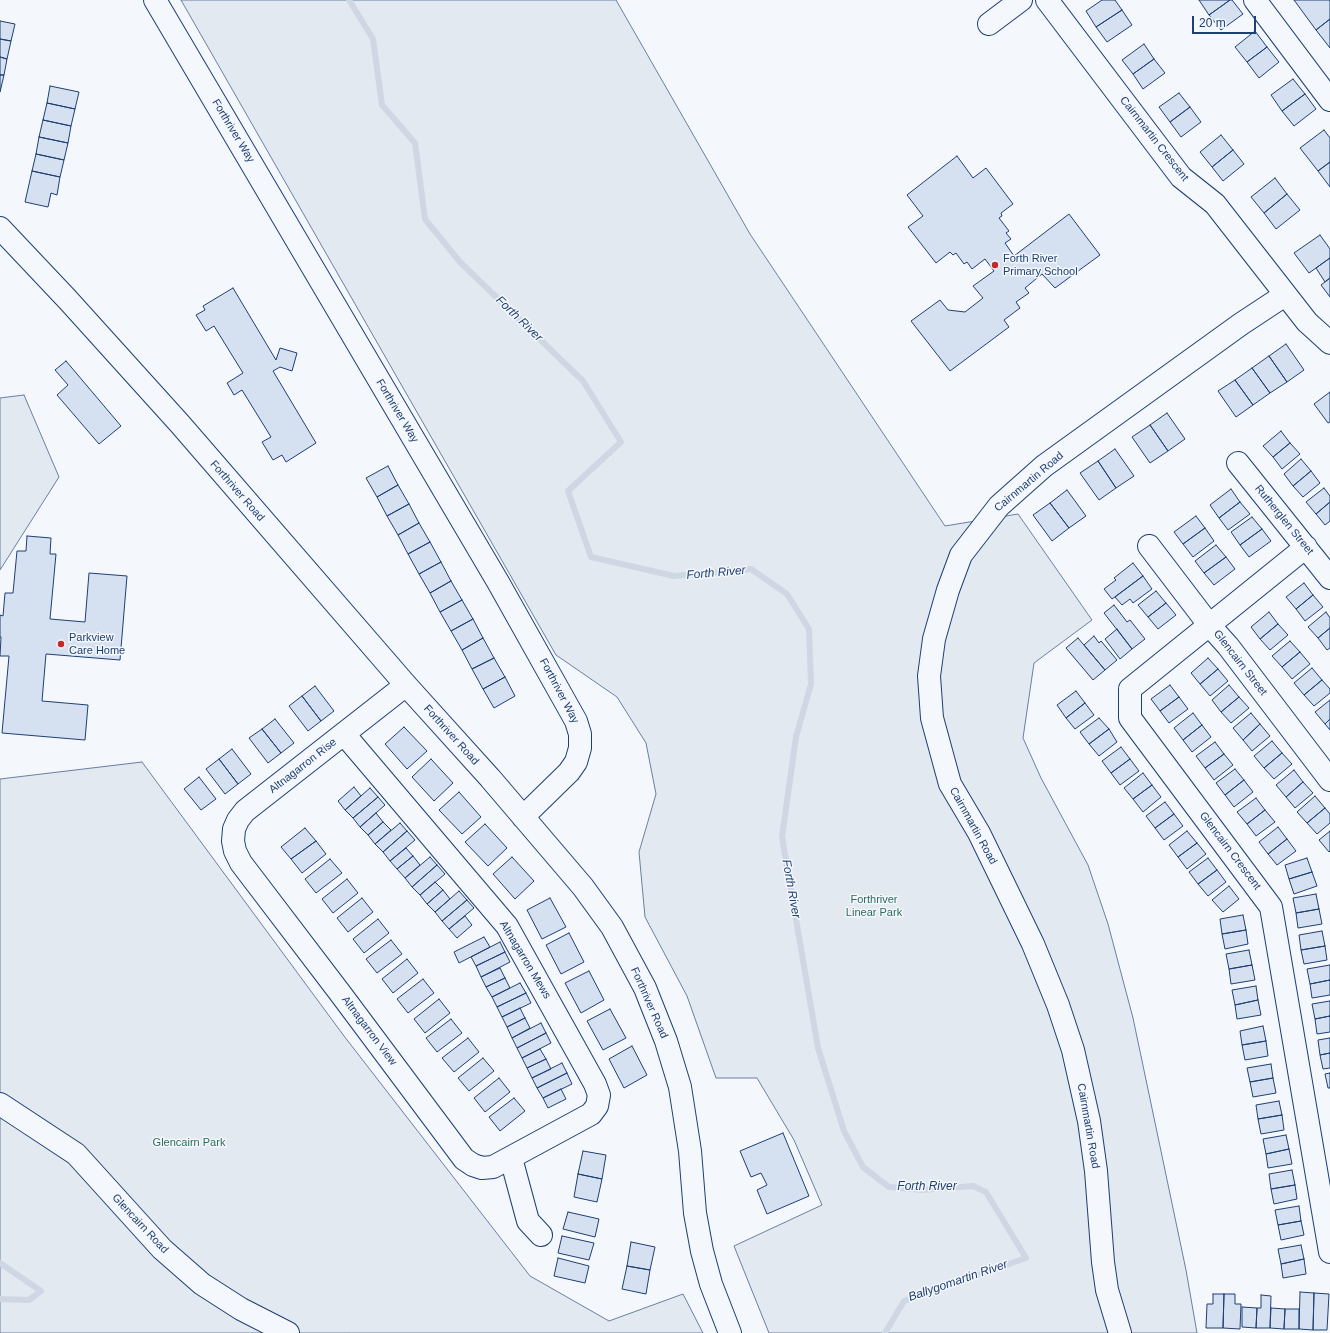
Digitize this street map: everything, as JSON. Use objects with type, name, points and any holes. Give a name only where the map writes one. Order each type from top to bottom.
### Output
[{"type":"street","name":"Forthriver Way","points":[[155,0],[498,582],[576,721],[580,734],[580,748],[576,762],[569,772],[523,816]]},
{"type":"street","points":[[989,24],[1021,0]]},
{"type":"street","name":"Cairnmartin Crescent","points":[[1047,0],[1182,177],[1215,204],[1307,322],[1330,343]]},
{"type":"street","points":[[1255,0],[1330,100]]},
{"type":"street","name":"Forthriver Road","points":[[0,228],[68,300],[180,424],[406,685],[523,816],[583,887],[612,926],[648,995],[666,1042],[680,1087],[690,1151],[696,1213],[702,1251],[711,1284],[730,1333]]},
{"type":"street","name":"Cairnmartin Road","points":[[1120,1333],[1107,1290],[1103,1262],[1095,1164],[1089,1122],[1073,1050],[1058,1005],[1033,944],[979,833],[950,784],[940,752],[932,718],[929,676],[934,639],[948,590],[961,555],[999,506],[1044,466],[1241,324],[1285,295]]},
{"type":"street","name":"Rutherglen Street","points":[[1238,463],[1330,578]]},
{"type":"street","name":"Glencairn Street","points":[[1149,546],[1210,626],[1228,646],[1330,780]]},
{"type":"street","name":"Glencairn Crescent","points":[[1306,547],[1210,626],[1130,689],[1130,718],[1271,906],[1330,1252]]},
{"type":"street","name":"Altnagarron Rise","points":[[241,863],[235,851],[233,841],[234,829],[241,815],[406,685]]},
{"type":"street","name":"Altnagarron Mews","points":[[344,734],[507,926],[595,1084],[598,1095],[597,1106],[591,1114],[512,1158]]},
{"type":"street","name":"Altnagarron View","points":[[241,863],[464,1159],[472,1165],[482,1168],[493,1167],[512,1158]]},
{"type":"street","name":"Glencairn Road","points":[[0,1104],[76,1154],[162,1249],[202,1284],[241,1309],[288,1333]]},
{"type":"street","points":[[512,1158],[528,1221],[541,1235]]},
{"type":"green space","name":"Forthriver Linear Park","points":[[181,0],[616,0],[750,234],[945,526],[1018,514],[1092,620],[1034,663],[1023,738],[1041,778],[1088,865],[1108,924],[1133,1018],[1186,1270],[1197,1333],[769,1333],[734,1246],[822,1205],[794,1140],[757,1078],[716,1078],[687,996],[645,917],[639,852],[656,794],[646,743],[617,697],[556,655]]},
{"type":"green space","points":[[24,395],[59,477],[0,570],[0,398]]},
{"type":"green space","name":"Glencairn Park","points":[[142,762],[344,1036],[530,1276],[609,1321],[683,1294],[703,1333],[0,1333],[0,779]]},
{"type":"building","points":[[1102,0],[1115,0],[1122,10],[1096,27],[1086,11]]},
{"type":"building","points":[[1199,0],[1230,0],[1209,15]]},
{"type":"building","points":[[1232,0],[1243,14],[1221,30],[1209,15]]},
{"type":"building","points":[[1294,0],[1330,0],[1330,19],[1316,30]]},
{"type":"building","points":[[1122,10],[1132,25],[1107,42],[1096,27]]},
{"type":"building","points":[[1330,19],[1330,48],[1316,30]]},
{"type":"building","points":[[0,21],[15,24],[11,41],[0,39]]},
{"type":"building","points":[[1255,31],[1267,47],[1247,62],[1235,47]]},
{"type":"building","points":[[0,39],[11,41],[7,59],[0,57]]},
{"type":"building","points":[[1144,44],[1154,59],[1133,74],[1122,60]]},
{"type":"building","points":[[1267,47],[1279,62],[1259,78],[1247,62]]},
{"type":"building","points":[[0,57],[7,59],[4,75],[0,75]]},
{"type":"building","points":[[1154,59],[1165,73],[1143,89],[1133,74]]},
{"type":"building","points":[[0,75],[4,75],[0,92]]},
{"type":"building","points":[[1293,79],[1305,94],[1282,111],[1271,95]]},
{"type":"building","points":[[50,86],[79,92],[75,109],[47,103]]},
{"type":"building","points":[[1179,93],[1190,107],[1170,122],[1159,107]]},
{"type":"building","points":[[1305,94],[1316,109],[1294,126],[1282,111]]},
{"type":"building","points":[[47,103],[75,109],[71,126],[43,120]]},
{"type":"building","points":[[1190,107],[1201,122],[1181,137],[1170,122]]},
{"type":"building","points":[[43,120],[71,126],[68,143],[39,137]]},
{"type":"building","points":[[1324,130],[1330,138],[1330,162],[1318,171],[1300,148]]},
{"type":"building","points":[[1221,135],[1233,150],[1212,167],[1200,152]]},
{"type":"building","points":[[39,137],[68,143],[64,160],[36,154]]},
{"type":"building","points":[[1233,150],[1244,164],[1223,181],[1212,167]]},
{"type":"building","points":[[36,154],[64,160],[60,177],[32,171]]},
{"type":"building","points":[[957,156],[973,178],[986,168],[1013,204],[1001,213],[1002,216],[999,218],[1009,231],[1006,233],[1011,239],[1005,243],[1014,256],[1069,214],[1100,255],[1055,288],[1042,274],[1025,288],[1029,293],[1016,302],[1020,308],[1004,320],[1009,327],[950,371],[911,321],[940,300],[948,310],[965,312],[983,298],[973,286],[994,271],[985,259],[972,269],[967,262],[964,264],[956,253],[953,255],[950,252],[936,263],[908,227],[923,216],[907,195]]},
{"type":"building","points":[[1330,162],[1330,187],[1318,171]]},
{"type":"building","points":[[32,171],[60,177],[57,195],[51,193],[48,207],[25,202]]},
{"type":"building","points":[[1275,178],[1287,194],[1264,213],[1251,197]]},
{"type":"building","points":[[1287,194],[1300,210],[1276,229],[1264,213]]},
{"type":"building","points":[[1320,235],[1330,249],[1330,258],[1309,273],[1294,253]]},
{"type":"building","points":[[1330,258],[1330,278],[1325,282],[1316,268]]},
{"type":"building","points":[[1330,278],[1330,297],[1321,285]]},
{"type":"building","points":[[233,288],[276,360],[280,348],[297,353],[292,371],[280,367],[273,371],[316,443],[286,462],[282,455],[273,460],[262,442],[271,437],[242,390],[234,395],[227,383],[243,373],[214,326],[206,331],[196,315],[205,310],[203,306]]},
{"type":"building","points":[[1286,344],[1304,370],[1287,382],[1269,356]]},
{"type":"building","points":[[1269,356],[1287,382],[1270,393],[1252,368]]},
{"type":"building","points":[[66,361],[121,426],[99,444],[57,395],[68,385],[55,370]]},
{"type":"building","points":[[1252,368],[1270,393],[1253,405],[1235,380]]},
{"type":"building","points":[[1235,380],[1253,405],[1236,417],[1218,391]]},
{"type":"building","points":[[1330,392],[1330,422],[1328,423],[1314,404]]},
{"type":"building","points":[[1167,413],[1185,439],[1168,451],[1150,425]]},
{"type":"building","points":[[1150,425],[1168,451],[1150,463],[1132,437]]},
{"type":"building","points":[[1281,431],[1290,443],[1273,457],[1263,446]]},
{"type":"building","points":[[1290,443],[1300,454],[1282,469],[1273,457]]},
{"type":"building","points":[[1115,449],[1134,476],[1116,488],[1098,461]]},
{"type":"building","points":[[1301,459],[1311,471],[1293,486],[1284,474]]},
{"type":"building","points":[[1098,461],[1116,488],[1099,500],[1080,473]]},
{"type":"building","points":[[388,466],[398,485],[377,497],[366,478]]},
{"type":"building","points":[[1311,471],[1320,483],[1303,497],[1293,486]]},
{"type":"building","points":[[398,485],[409,504],[387,516],[377,497]]},
{"type":"building","points":[[1324,488],[1330,496],[1330,502],[1316,514],[1306,502]]},
{"type":"building","points":[[1231,489],[1240,502],[1219,518],[1210,505]]},
{"type":"building","points":[[1067,490],[1086,516],[1069,528],[1050,503]]},
{"type":"building","points":[[1240,502],[1250,514],[1228,530],[1219,518]]},
{"type":"building","points":[[1330,502],[1330,521],[1325,525],[1316,514]]},
{"type":"building","points":[[1050,503],[1069,528],[1052,541],[1033,515]]},
{"type":"building","points":[[409,504],[419,523],[398,535],[387,516]]},
{"type":"building","points":[[1196,516],[1205,528],[1183,544],[1174,532]]},
{"type":"building","points":[[1252,517],[1262,529],[1240,545],[1231,532]]},
{"type":"building","points":[[419,523],[430,542],[408,554],[398,535]]},
{"type":"building","points":[[1205,528],[1214,541],[1193,557],[1183,544]]},
{"type":"building","points":[[1262,529],[1271,541],[1249,557],[1240,545]]},
{"type":"building","name":"Parkview Care Home","points":[[27,536],[51,538],[50,554],[56,554],[50,619],[85,622],[89,573],[127,576],[120,660],[46,654],[42,701],[88,705],[85,740],[2,733],[9,656],[0,656],[0,615],[3,616],[5,593],[13,593],[17,551],[26,551]]},
{"type":"building","points":[[430,542],[441,562],[419,574],[408,554]]},
{"type":"building","points":[[1216,545],[1226,557],[1204,573],[1195,561]]},
{"type":"building","points":[[1226,557],[1235,569],[1214,585],[1204,573]]},
{"type":"building","points":[[441,562],[451,581],[430,593],[419,574]]},
{"type":"building","points":[[1133,563],[1143,576],[1112,599],[1104,589],[1116,580],[1114,578]]},
{"type":"building","points":[[1143,576],[1152,589],[1133,603],[1130,599],[1122,605],[1115,597]]},
{"type":"building","points":[[451,581],[462,600],[440,612],[430,593]]},
{"type":"building","points":[[1304,583],[1313,595],[1296,609],[1286,597]]},
{"type":"building","points":[[1156,591],[1166,603],[1148,617],[1138,605]]},
{"type":"building","points":[[1313,595],[1323,607],[1305,621],[1296,609]]},
{"type":"building","points":[[462,600],[473,619],[451,631],[440,612]]},
{"type":"building","points":[[1166,603],[1176,615],[1158,629],[1148,617]]},
{"type":"building","points":[[1114,605],[1127,622],[1130,620],[1145,639],[1132,649],[1104,613]]},
{"type":"building","points":[[1269,612],[1278,624],[1260,639],[1251,627]]},
{"type":"building","points":[[1326,612],[1330,618],[1330,628],[1318,638],[1308,627]]},
{"type":"building","points":[[473,619],[483,638],[462,650],[451,631]]},
{"type":"building","points":[[1278,624],[1288,635],[1270,650],[1260,639]]},
{"type":"building","points":[[1330,628],[1330,648],[1327,650],[1318,638]]},
{"type":"building","points":[[1117,629],[1132,649],[1120,659],[1105,639]]},
{"type":"building","points":[[1094,636],[1099,643],[1101,641],[1117,660],[1105,670],[1084,645]]},
{"type":"building","points":[[483,638],[494,658],[472,669],[462,650]]},
{"type":"building","points":[[1078,638],[1105,670],[1093,680],[1066,648]]},
{"type":"building","points":[[1290,641],[1300,652],[1282,667],[1272,656]]},
{"type":"building","points":[[1300,652],[1310,664],[1292,679],[1282,667]]},
{"type":"building","points":[[494,658],[505,677],[483,689],[472,669]]},
{"type":"building","points":[[1208,658],[1218,669],[1200,684],[1191,673]]},
{"type":"building","points":[[1312,668],[1322,680],[1304,695],[1294,683]]},
{"type":"building","points":[[1218,669],[1228,681],[1210,696],[1200,684]]},
{"type":"building","points":[[505,677],[515,696],[494,708],[483,689]]},
{"type":"building","points":[[1322,680],[1330,689],[1330,693],[1314,706],[1304,695]]},
{"type":"building","points":[[1170,685],[1179,697],[1160,711],[1151,699]]},
{"type":"building","points":[[1229,685],[1239,697],[1221,712],[1212,700]]},
{"type":"building","points":[[315,686],[334,711],[321,721],[302,696]]},
{"type":"building","points":[[1076,691],[1085,703],[1066,718],[1057,705]]},
{"type":"building","points":[[302,696],[321,721],[308,731],[289,706]]},
{"type":"building","points":[[1179,697],[1188,709],[1169,723],[1160,711]]},
{"type":"building","points":[[1239,697],[1249,708],[1231,723],[1221,712]]},
{"type":"building","points":[[1330,700],[1330,719],[1325,724],[1315,712]]},
{"type":"building","points":[[1085,703],[1094,715],[1075,729],[1066,718]]},
{"type":"building","points":[[1193,713],[1202,725],[1183,740],[1174,728]]},
{"type":"building","points":[[1251,713],[1260,724],[1243,740],[1233,728]]},
{"type":"building","points":[[1099,718],[1109,729],[1089,744],[1080,732]]},
{"type":"building","points":[[275,719],[294,743],[281,753],[262,729]]},
{"type":"building","points":[[1330,719],[1330,730],[1325,724]]},
{"type":"building","points":[[1260,724],[1270,736],[1252,751],[1243,740]]},
{"type":"building","points":[[1202,725],[1211,737],[1192,752],[1183,740]]},
{"type":"building","points":[[404,727],[427,751],[407,769],[385,744]]},
{"type":"building","points":[[262,729],[281,753],[268,763],[249,738]]},
{"type":"building","points":[[1109,729],[1117,742],[1099,756],[1089,744]]},
{"type":"building","points":[[1272,741],[1282,753],[1264,768],[1254,756]]},
{"type":"building","points":[[1215,742],[1224,754],[1205,768],[1196,756]]},
{"type":"building","points":[[1121,747],[1130,759],[1111,773],[1102,761]]},
{"type":"building","points":[[232,749],[251,774],[238,784],[219,759]]},
{"type":"building","points":[[1282,753],[1292,764],[1274,779],[1264,768]]},
{"type":"building","points":[[1224,754],[1233,765],[1214,780],[1205,768]]},
{"type":"building","points":[[219,759],[238,784],[225,794],[206,769]]},
{"type":"building","points":[[431,759],[453,783],[434,801],[412,777]]},
{"type":"building","points":[[1130,759],[1139,771],[1120,785],[1111,773]]},
{"type":"building","points":[[1235,769],[1244,780],[1225,795],[1216,783]]},
{"type":"building","points":[[1294,770],[1303,782],[1286,797],[1276,785]]},
{"type":"building","points":[[1143,773],[1152,785],[1133,799],[1124,788]]},
{"type":"building","points":[[199,777],[216,799],[201,810],[184,789]]},
{"type":"building","points":[[1244,780],[1253,792],[1234,807],[1225,795]]},
{"type":"building","points":[[1303,782],[1313,793],[1295,808],[1286,797]]},
{"type":"building","points":[[1152,785],[1161,797],[1143,812],[1133,799]]},
{"type":"building","points":[[354,787],[361,796],[345,810],[338,801]]},
{"type":"building","points":[[370,788],[378,797],[353,818],[345,810]]},
{"type":"building","points":[[459,792],[481,817],[462,834],[439,810]]},
{"type":"building","points":[[1315,796],[1325,808],[1307,823],[1297,812]]},
{"type":"building","points":[[378,797],[385,805],[360,827],[353,818]]},
{"type":"building","points":[[1256,798],[1265,810],[1247,824],[1237,812]]},
{"type":"building","points":[[1165,802],[1174,814],[1155,828],[1146,816]]},
{"type":"building","points":[[1325,808],[1330,814],[1330,823],[1317,834],[1307,823]]},
{"type":"building","points":[[1265,810],[1275,822],[1256,836],[1247,824]]},
{"type":"building","points":[[376,813],[383,822],[368,835],[360,827]]},
{"type":"building","points":[[1174,814],[1183,826],[1164,840],[1155,828]]},
{"type":"building","points":[[383,822],[391,830],[375,844],[368,835]]},
{"type":"building","points":[[400,823],[407,831],[383,852],[375,844]]},
{"type":"building","points":[[485,824],[507,848],[488,866],[465,842]]},
{"type":"building","points":[[1278,827],[1287,839],[1268,854],[1259,842]]},
{"type":"building","points":[[305,828],[316,841],[291,859],[281,847]]},
{"type":"building","points":[[407,831],[415,840],[390,861],[383,852]]},
{"type":"building","points":[[1187,831],[1197,843],[1178,857],[1169,845]]},
{"type":"building","points":[[1330,831],[1330,851],[1329,852],[1319,840]]},
{"type":"building","points":[[1287,839],[1296,851],[1277,865],[1268,854]]},
{"type":"building","points":[[316,841],[326,854],[302,873],[291,859]]},
{"type":"building","points":[[1197,843],[1206,854],[1187,869],[1178,857]]},
{"type":"building","points":[[406,848],[413,856],[397,869],[390,861]]},
{"type":"building","points":[[413,856],[420,865],[405,878],[397,869]]},
{"type":"building","points":[[430,857],[437,865],[412,887],[405,878]]},
{"type":"building","points":[[512,857],[534,881],[515,899],[493,874]]},
{"type":"building","points":[[1208,858],[1217,870],[1198,884],[1189,872]]},
{"type":"building","points":[[1307,858],[1312,872],[1289,879],[1285,865]]},
{"type":"building","points":[[330,859],[342,873],[316,893],[305,879]]},
{"type":"building","points":[[437,865],[445,874],[420,895],[412,887]]},
{"type":"building","points":[[1217,870],[1226,882],[1208,896],[1198,884]]},
{"type":"building","points":[[1312,872],[1317,886],[1294,894],[1289,879]]},
{"type":"building","points":[[347,879],[358,893],[333,913],[322,899]]},
{"type":"building","points":[[435,882],[443,890],[427,904],[420,895]]},
{"type":"building","points":[[1229,886],[1239,899],[1223,912],[1212,900]]},
{"type":"building","points":[[443,890],[450,899],[435,912],[427,904]]},
{"type":"building","points":[[459,891],[467,900],[442,921],[435,912]]},
{"type":"building","points":[[1316,894],[1319,909],[1296,913],[1293,898]]},
{"type":"building","points":[[362,898],[373,912],[348,932],[337,918]]},
{"type":"building","points":[[550,898],[566,927],[542,939],[527,910]]},
{"type":"building","points":[[467,900],[474,908],[449,929],[442,921]]},
{"type":"building","points":[[1319,909],[1322,924],[1298,928],[1296,913]]},
{"type":"building","points":[[1243,915],[1246,930],[1222,934],[1220,919]]},
{"type":"building","points":[[465,916],[472,925],[457,938],[449,929]]},
{"type":"building","points":[[378,919],[389,933],[364,953],[353,939]]},
{"type":"building","points":[[1246,930],[1248,944],[1225,949],[1222,934]]},
{"type":"building","points":[[1322,931],[1325,946],[1301,950],[1299,935]]},
{"type":"building","points":[[569,933],[584,962],[561,974],[546,945]]},
{"type":"building","points":[[484,937],[490,947],[459,963],[454,952]]},
{"type":"building","points":[[391,940],[402,954],[377,973],[366,959]]},
{"type":"building","points":[[500,942],[505,952],[476,966],[471,957]]},
{"type":"building","points":[[1325,946],[1327,960],[1304,964],[1301,950]]},
{"type":"building","points":[[1249,950],[1252,965],[1229,969],[1226,954]]},
{"type":"building","points":[[505,952],[510,962],[481,977],[476,966]]},
{"type":"building","points":[[407,959],[418,973],[393,993],[382,979]]},
{"type":"building","points":[[1252,965],[1255,980],[1231,984],[1229,969]]},
{"type":"building","points":[[1330,965],[1330,980],[1310,984],[1307,969]]},
{"type":"building","points":[[500,968],[505,978],[486,987],[481,977]]},
{"type":"building","points":[[589,971],[604,1000],[581,1013],[565,983]]},
{"type":"building","points":[[505,978],[510,988],[492,997],[486,987]]},
{"type":"building","points":[[423,979],[434,993],[408,1013],[397,999]]},
{"type":"building","points":[[1330,980],[1330,995],[1312,998],[1310,984]]},
{"type":"building","points":[[520,983],[526,993],[497,1007],[492,997]]},
{"type":"building","points":[[1256,986],[1258,1000],[1235,1005],[1232,990]]},
{"type":"building","points":[[526,993],[531,1003],[502,1017],[497,1007]]},
{"type":"building","points":[[439,999],[450,1013],[425,1033],[414,1019]]},
{"type":"building","points":[[1258,1000],[1261,1015],[1237,1019],[1235,1005]]},
{"type":"building","points":[[1330,1001],[1330,1016],[1315,1019],[1312,1004]]},
{"type":"building","points":[[520,1008],[525,1018],[507,1027],[502,1017]]},
{"type":"building","points":[[610,1009],[626,1038],[603,1050],[587,1021]]},
{"type":"building","points":[[1330,1016],[1330,1032],[1317,1034],[1315,1019]]},
{"type":"building","points":[[525,1018],[530,1028],[512,1038],[507,1027]]},
{"type":"building","points":[[451,1019],[462,1033],[437,1052],[426,1038]]},
{"type":"building","points":[[541,1023],[546,1033],[517,1048],[512,1038]]},
{"type":"building","points":[[1263,1026],[1266,1041],[1242,1045],[1240,1031]]},
{"type":"building","points":[[546,1033],[551,1043],[522,1058],[517,1048]]},
{"type":"building","points":[[468,1038],[479,1052],[454,1072],[442,1058]]},
{"type":"building","points":[[1330,1038],[1330,1053],[1320,1055],[1318,1040]]},
{"type":"building","points":[[1266,1041],[1268,1056],[1245,1060],[1242,1045]]},
{"type":"building","points":[[632,1046],[647,1075],[624,1088],[609,1059]]},
{"type":"building","points":[[540,1049],[546,1059],[527,1068],[522,1058]]},
{"type":"building","points":[[1330,1053],[1330,1068],[1323,1069],[1320,1055]]},
{"type":"building","points":[[483,1058],[494,1071],[469,1091],[458,1078]]},
{"type":"building","points":[[546,1059],[551,1069],[532,1078],[527,1068]]},
{"type":"building","points":[[562,1063],[567,1073],[537,1088],[532,1078]]},
{"type":"building","points":[[1271,1064],[1273,1078],[1250,1082],[1247,1068]]},
{"type":"building","points":[[567,1073],[572,1084],[543,1098],[537,1088]]},
{"type":"building","points":[[1330,1073],[1330,1088],[1328,1088],[1325,1074]]},
{"type":"building","points":[[499,1078],[510,1092],[485,1112],[474,1098]]},
{"type":"building","points":[[1273,1078],[1276,1093],[1253,1097],[1250,1082]]},
{"type":"building","points":[[561,1089],[566,1099],[548,1108],[543,1098]]},
{"type":"building","points":[[514,1098],[525,1111],[500,1131],[489,1117]]},
{"type":"building","points":[[1279,1101],[1282,1115],[1258,1119],[1256,1105]]},
{"type":"building","points":[[1282,1115],[1284,1130],[1261,1134],[1258,1119]]},
{"type":"building","points":[[783,1133],[809,1196],[767,1214],[757,1190],[767,1185],[761,1173],[751,1177],[740,1151]]},
{"type":"building","points":[[1286,1135],[1289,1149],[1266,1154],[1263,1139]]},
{"type":"building","points":[[1289,1149],[1292,1164],[1268,1168],[1266,1154]]},
{"type":"building","points":[[583,1151],[606,1155],[602,1179],[578,1174]]},
{"type":"building","points":[[1292,1170],[1295,1185],[1271,1189],[1269,1174]]},
{"type":"building","points":[[578,1174],[602,1179],[597,1202],[574,1197]]},
{"type":"building","points":[[1295,1185],[1297,1199],[1274,1204],[1271,1189]]},
{"type":"building","points":[[1299,1206],[1301,1221],[1278,1225],[1275,1210]]},
{"type":"building","points":[[568,1212],[599,1219],[595,1237],[563,1229]]},
{"type":"building","points":[[1301,1221],[1304,1235],[1281,1240],[1278,1225]]},
{"type":"building","points":[[562,1236],[594,1243],[589,1260],[558,1253]]},
{"type":"building","points":[[631,1242],[655,1247],[650,1270],[627,1266]]},
{"type":"building","points":[[1301,1245],[1304,1259],[1281,1264],[1278,1249]]},
{"type":"building","points":[[558,1258],[589,1266],[585,1283],[554,1276]]},
{"type":"building","points":[[1304,1259],[1306,1274],[1283,1278],[1281,1264]]},
{"type":"building","points":[[627,1266],[650,1270],[646,1294],[622,1289]]},
{"type":"building","points":[[1300,1292],[1314,1293],[1313,1330],[1299,1329]]},
{"type":"building","points":[[1314,1293],[1329,1294],[1327,1330],[1313,1330]]},
{"type":"building","points":[[1213,1294],[1224,1294],[1223,1328],[1206,1328],[1207,1304],[1213,1304]]},
{"type":"building","points":[[1224,1294],[1235,1294],[1235,1304],[1241,1304],[1240,1329],[1223,1328]]},
{"type":"building","points":[[1261,1295],[1271,1296],[1270,1328],[1256,1328],[1257,1308],[1261,1308]]},
{"type":"building","points":[[1242,1307],[1257,1308],[1256,1328],[1242,1327]]},
{"type":"building","points":[[1271,1308],[1285,1309],[1284,1329],[1270,1328]]},
{"type":"building","points":[[1285,1309],[1299,1309],[1299,1329],[1284,1329]]},
{"type":"waterway","name":"Forth River","points":[[349,0],[373,39],[382,105],[415,143],[425,219],[460,262],[583,381],[621,442],[568,491],[591,557],[674,576],[751,569],[787,594],[809,629],[811,684],[796,737],[782,837],[818,1048],[844,1131],[863,1167],[889,1187],[922,1190],[973,1186],[986,1192],[1026,1258],[904,1301],[885,1333]]},
{"type":"waterway","name":"Ballygomartin River","points":[[0,1263],[41,1291],[29,1300],[0,1299]]},
{"type":"place","name":"Forth River Primary School","points":[[995,265]]},
{"type":"place","name":"Parkview Care Home","points":[[61,644]]}]
